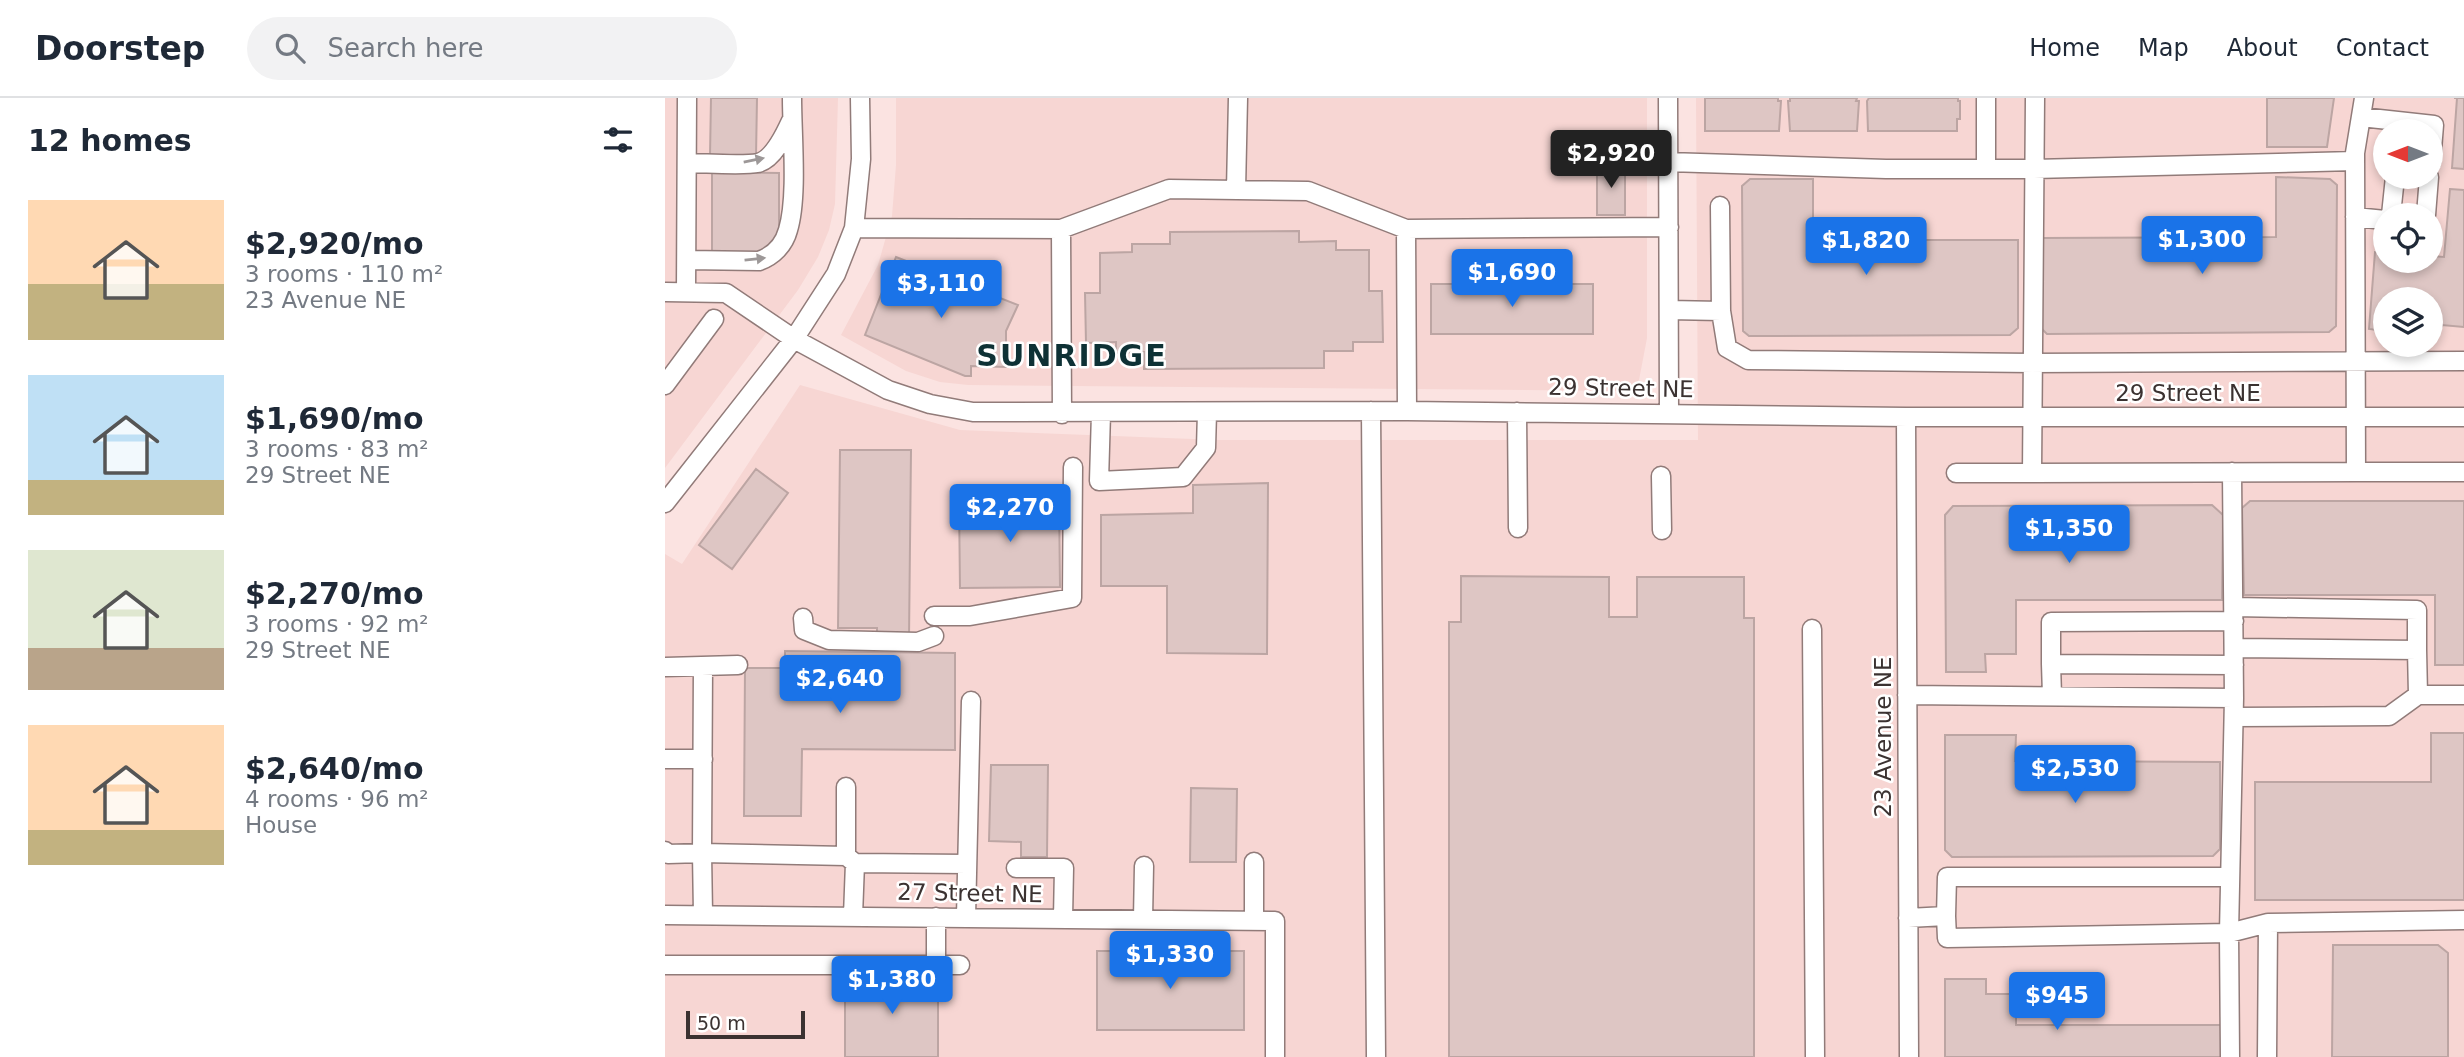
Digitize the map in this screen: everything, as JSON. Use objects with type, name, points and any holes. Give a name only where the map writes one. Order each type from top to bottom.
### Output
[{"type":"street","points":[[673,296],[687,260],[687,98]]},
{"type":"street","points":[[687,260],[759,261],[770,257],[780,247],[788,231],[793,201],[790,98]]},
{"type":"street","points":[[665,503],[794,339],[836,274],[854,228],[861,159],[860,98]]},
{"type":"street","points":[[1236,190],[1237,98]]},
{"type":"street","points":[[1668,98],[1669,413]]},
{"type":"street","points":[[1986,98],[1986,169]]},
{"type":"street","points":[[2032,473],[2035,98]]},
{"type":"street","points":[[2356,472],[2355,161],[2364,98]]},
{"type":"street","points":[[2361,117],[2373,120]]},
{"type":"street","points":[[687,163],[758,163],[772,152],[786,133],[792,119]]},
{"type":"street","points":[[1668,162],[1886,169],[2034,169],[2355,161]]},
{"type":"street","points":[[854,228],[1061,229],[1169,189],[1308,191],[1406,229],[1669,227]]},
{"type":"street","points":[[1720,206],[1721,311],[1727,348],[1748,360],[2032,363],[2464,361]]},
{"type":"street","points":[[2355,217],[2373,219]]},
{"type":"street","points":[[1061,229],[1062,414]]},
{"type":"street","points":[[1406,229],[1407,411]]},
{"type":"street","name":"29 Street NE","points":[[673,296],[726,293],[794,339],[888,390],[930,404],[973,412],[1062,414],[1517,411],[1906,417],[2464,417]]},
{"type":"street","points":[[1669,310],[1721,311]]},
{"type":"street","points":[[665,386],[714,319]]},
{"type":"street","points":[[1371,411],[1376,1057]]},
{"type":"street","points":[[1517,411],[1518,528]]},
{"type":"street","points":[[1101,413],[1099,481],[1183,477],[1206,448],[1207,412]]},
{"type":"street","name":"23 Avenue NE","points":[[1906,417],[1909,1057]]},
{"type":"street","points":[[934,616],[970,616],[1072,598],[1073,467]]},
{"type":"street","points":[[2229,1057],[2234,717],[2232,472]]},
{"type":"street","points":[[1956,473],[2464,472]]},
{"type":"street","points":[[1661,477],[1662,530]]},
{"type":"street","points":[[2052,695],[2051,622],[2417,610],[2418,695]]},
{"type":"street","points":[[803,618],[804,631],[829,640],[918,642],[934,636]]},
{"type":"street","points":[[1812,629],[1815,1057]]},
{"type":"street","points":[[2052,664],[2417,650]]},
{"type":"street","points":[[665,667],[738,665]]},
{"type":"street","points":[[703,666],[703,914]]},
{"type":"street","points":[[1907,695],[2234,698]]},
{"type":"street","points":[[2234,717],[2389,716],[2418,695],[2464,695]]},
{"type":"street","points":[[966,917],[971,701]]},
{"type":"street","points":[[665,759],[703,759]]},
{"type":"street","points":[[846,787],[853,916]]},
{"type":"street","points":[[665,851],[668,854],[702,853],[967,864]]},
{"type":"street","points":[[1254,862],[1254,921]]},
{"type":"street","points":[[1143,919],[1144,866]]},
{"type":"street","points":[[1016,868],[1065,868],[1063,918]]},
{"type":"street","points":[[2230,877],[1947,877],[1947,938],[2229,933],[2269,923],[2464,920]]},
{"type":"street","name":"27 Street NE","points":[[665,915],[1275,921],[1275,1057]]},
{"type":"street","points":[[1908,918],[1946,916]]},
{"type":"street","points":[[936,917],[936,965]]},
{"type":"street","points":[[2267,1057],[2269,923]]},
{"type":"street","points":[[665,965],[960,965]]},
{"type":"shaded area","points":[[665,98],[838,98],[835,204],[829,230],[818,257],[798,290],[665,468]]},
{"type":"shaded area","points":[[896,98],[1647,98],[1647,338],[1639,380],[1625,391],[968,385],[940,382],[906,371],[841,335],[878,265],[892,216],[896,165]]},
{"type":"shaded area","points":[[1696,98],[2464,98],[2464,1057],[665,1057],[665,554],[682,564],[800,385],[960,430],[1219,440],[1698,440]]},
{"type":"building","points":[[711,98],[757,98],[756,157],[710,156]]},
{"type":"building","points":[[1705,98],[1778,98],[1778,101],[1781,101],[1779,131],[1705,131]]},
{"type":"building","points":[[1790,98],[1857,98],[1857,131],[1790,131]]},
{"type":"building","points":[[1869,98],[1958,98],[1960,119],[1957,119],[1957,131],[1868,131]]},
{"type":"building","points":[[2267,98],[2334,98],[2327,147],[2267,147]]},
{"type":"building","points":[[2457,98],[2464,98],[2464,169],[2452,168]]},
{"type":"building","points":[[1597,164],[1625,164],[1625,215],[1597,215]]},
{"type":"building","points":[[712,172],[779,173],[779,240],[760,258],[712,257]]},
{"type":"building","points":[[2276,177],[2330,179],[2337,185],[2336,326],[2329,332],[2047,334],[2041,328],[2042,238],[2276,237]]},
{"type":"building","points":[[1750,179],[1813,179],[1813,240],[2018,240],[2018,328],[2010,335],[1749,336],[1743,331],[1742,186]]},
{"type":"building","points":[[2450,189],[2464,190],[2464,327],[2443,325],[2443,287],[2373,287],[2373,330],[2369,329],[2373,273],[2443,273]]},
{"type":"building","points":[[1299,231],[1299,242],[1336,241],[1336,250],[1369,250],[1369,291],[1382,291],[1383,342],[1353,342],[1353,351],[1324,351],[1324,368],[1144,369],[1144,352],[1116,353],[1116,342],[1086,343],[1085,293],[1100,293],[1100,253],[1132,252],[1132,244],[1170,244],[1170,232]]},
{"type":"building","points":[[896,257],[1018,305],[1006,331],[1006,367],[971,366],[971,376],[965,376],[865,335]]},
{"type":"building","points":[[1431,284],[1593,284],[1593,334],[1431,334]]},
{"type":"building","points":[[840,450],[911,450],[909,639],[877,639],[877,628],[838,628]]},
{"type":"building","points":[[756,469],[788,493],[732,569],[699,545]]},
{"type":"building","points":[[1268,483],[1267,654],[1167,653],[1167,586],[1101,586],[1101,515],[1193,513],[1193,485]]},
{"type":"building","points":[[1059,499],[1060,587],[960,588],[959,500]]},
{"type":"building","points":[[2250,501],[2464,501],[2464,665],[2435,665],[2435,595],[2244,595],[2242,508]]},
{"type":"building","points":[[2212,505],[2223,515],[2222,600],[2016,600],[2016,654],[1985,654],[1986,672],[1946,672],[1945,515],[1953,506]]},
{"type":"building","points":[[1461,576],[1609,577],[1609,617],[1637,617],[1637,577],[1744,577],[1744,618],[1754,618],[1754,1057],[1449,1057],[1449,622],[1461,622]]},
{"type":"building","points":[[785,651],[955,653],[955,750],[802,749],[801,816],[744,816],[745,668],[785,668]]},
{"type":"building","points":[[2431,733],[2464,733],[2464,900],[2255,900],[2255,782],[2431,782]]},
{"type":"building","points":[[1945,735],[2016,735],[2015,761],[2220,762],[2220,849],[2213,856],[1952,857],[1945,850]]},
{"type":"building","points":[[991,765],[1048,765],[1047,857],[1021,857],[1021,842],[989,841]]},
{"type":"building","points":[[1191,788],[1237,789],[1236,862],[1190,862]]},
{"type":"building","points":[[2333,945],[2438,945],[2448,953],[2448,1057],[2332,1057]]},
{"type":"building","points":[[1097,951],[1244,951],[1244,1030],[1097,1030]]},
{"type":"building","points":[[845,975],[938,975],[938,1057],[845,1057]]},
{"type":"building","points":[[1945,979],[1986,979],[1986,994],[2016,994],[2016,1025],[2221,1025],[2221,1057],[1945,1057]]},
{"type":"district","name":"SUNRIDGE","points":[[1072,355]]}]
